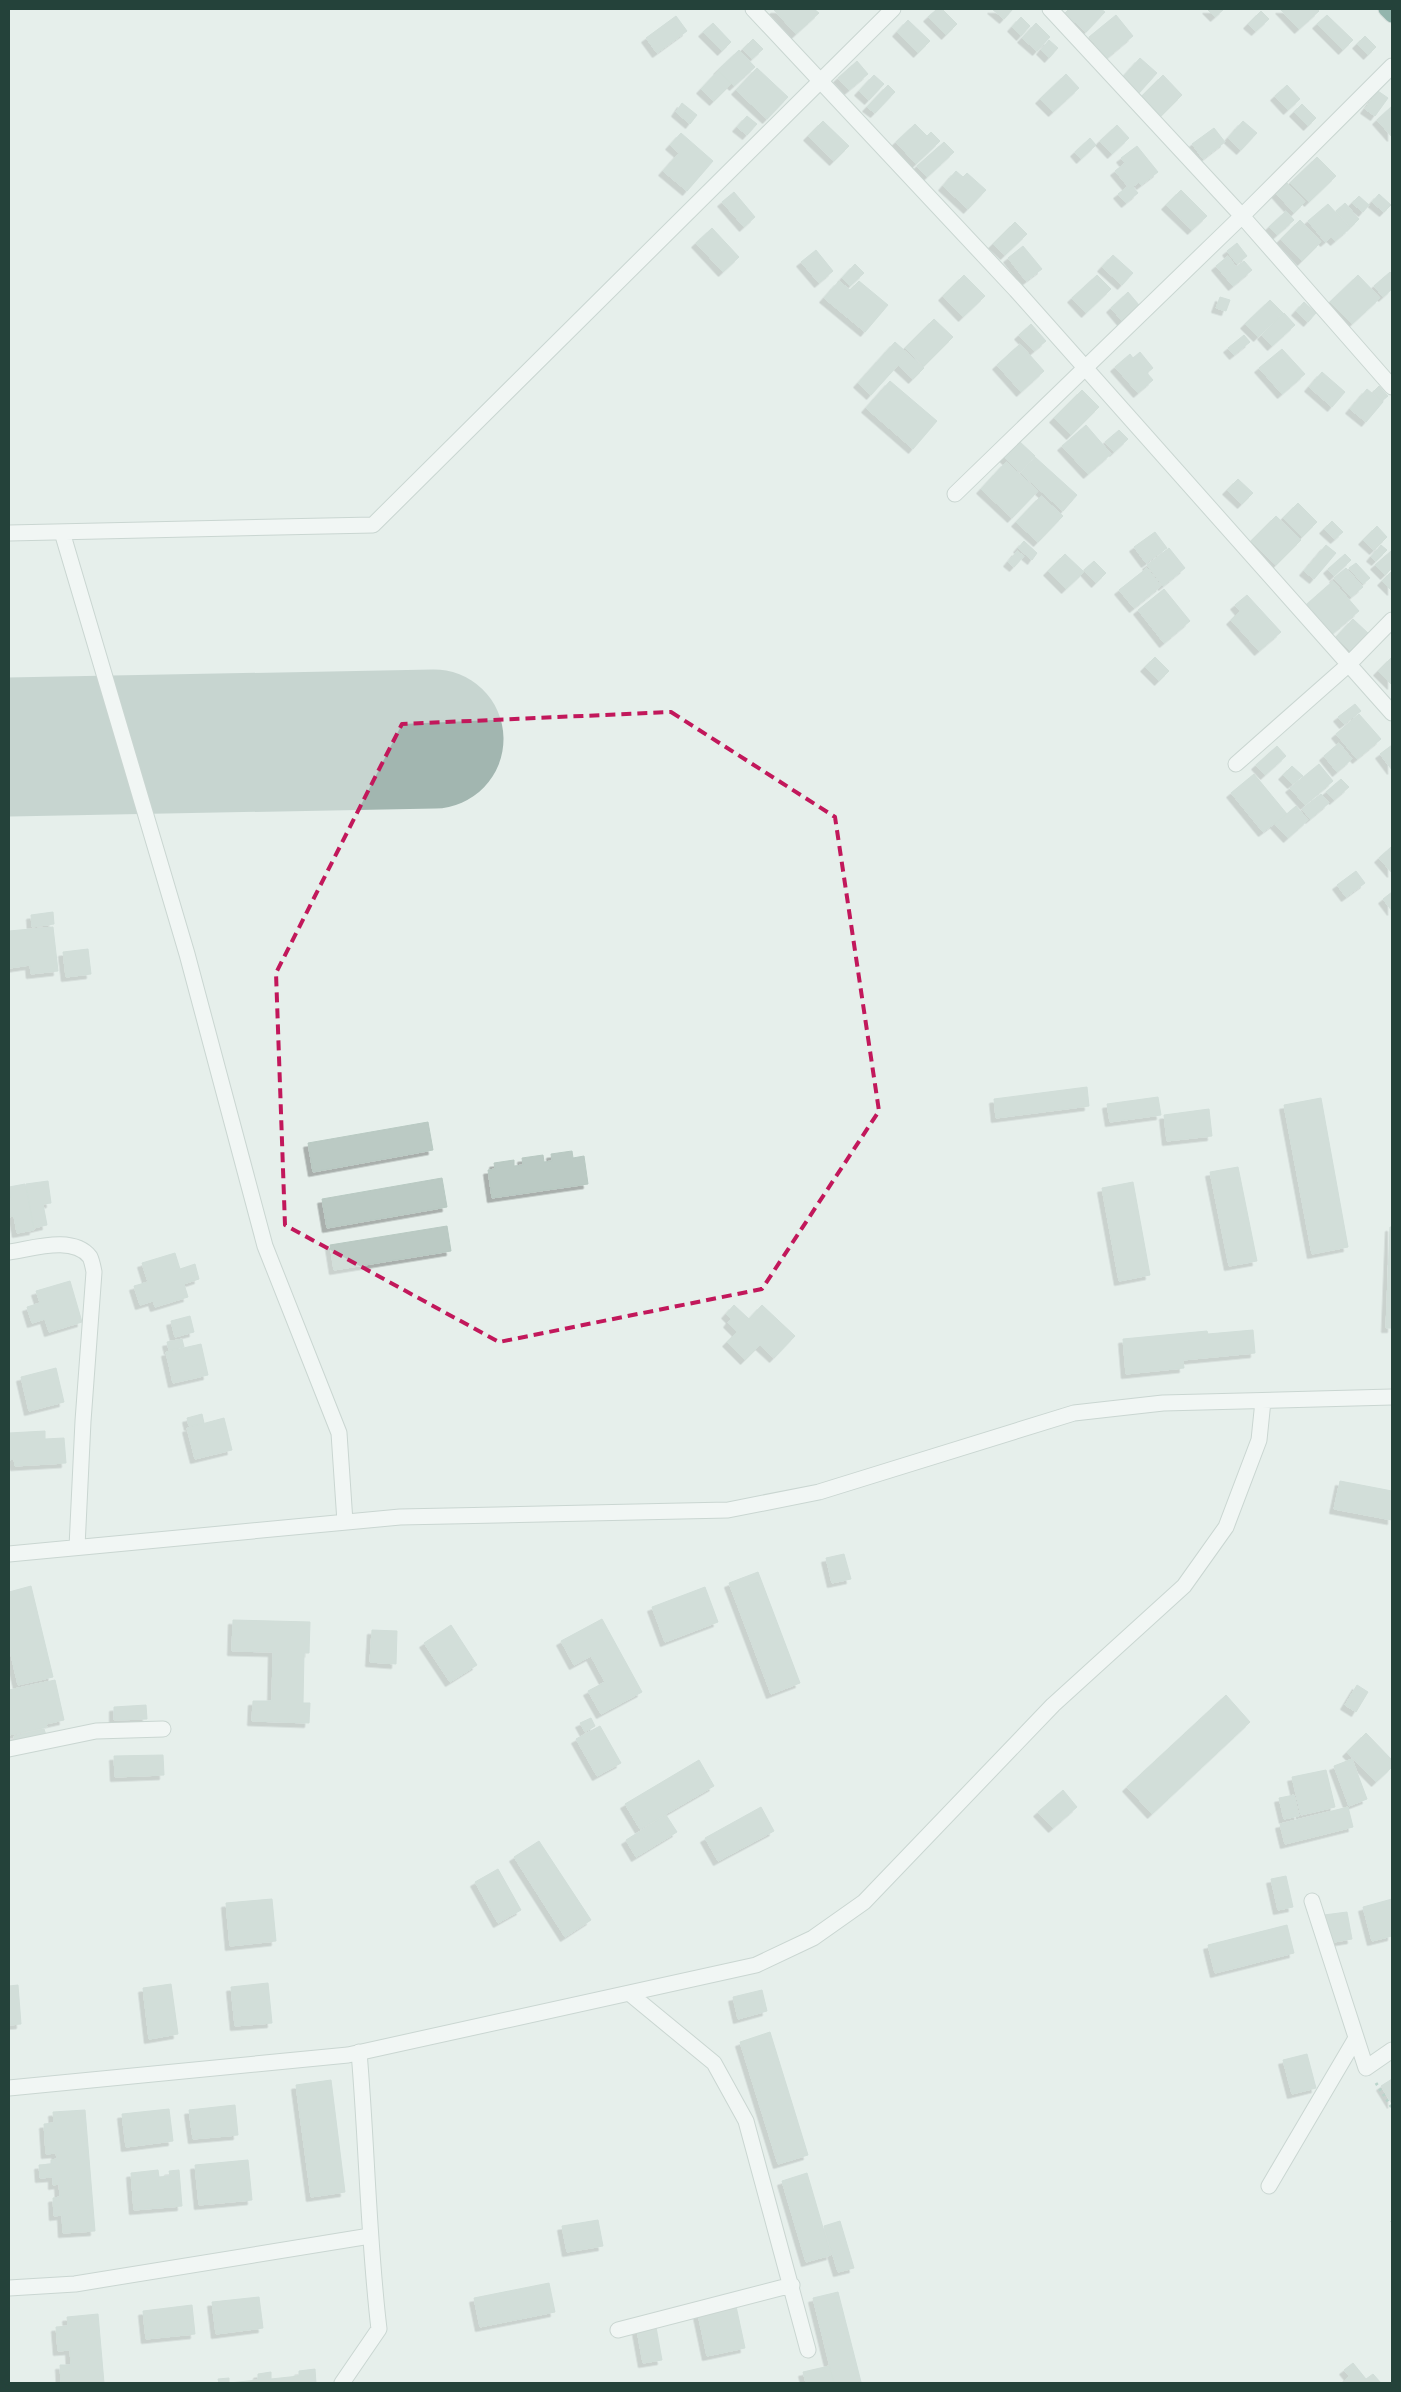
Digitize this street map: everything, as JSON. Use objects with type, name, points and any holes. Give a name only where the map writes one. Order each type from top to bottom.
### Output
[{"type":"highway","points":[[1386,9],[1392,15]]},
{"type":"street","points":[[752,9],[1016,290],[1392,713]]},
{"type":"street","points":[[9,533],[372,524],[893,9]]},
{"type":"street","points":[[1050,9],[1242,216],[1392,386]]},
{"type":"street","points":[[955,494],[1242,216],[1392,66]]},
{"type":"street","points":[[62,532],[123,745],[187,954],[265,1246],[339,1434],[345,1522]]},
{"type":"street","points":[[1236,764],[1348,665],[1392,620]]},
{"type":"street","points":[[9,1252],[63,1245],[79,1248],[91,1258],[94,1272],[83,1421],[78,1547]]},
{"type":"street","points":[[9,1554],[400,1517],[728,1510],[819,1492],[1074,1413],[1163,1403],[1392,1398]]},
{"type":"street","points":[[9,2088],[359,2052],[756,1965],[813,1938],[864,1902],[1052,1705],[1184,1586],[1226,1527],[1259,1440],[1263,1401]]},
{"type":"street","points":[[9,1749],[96,1731],[163,1729]]},
{"type":"street","points":[[1312,1901],[1366,2068],[1392,2050]]},
{"type":"street","points":[[629,1992],[714,2063],[746,2121],[792,2285],[808,2350]]},
{"type":"street","points":[[1269,2186],[1356,2038]]},
{"type":"street","points":[[342,2383],[379,2329],[370,2236],[366,2132],[359,2052]]},
{"type":"street","points":[[9,2288],[75,2284],[370,2236]]},
{"type":"street","points":[[618,2330],[792,2285]]},
{"type":"path","points":[[1366,2068],[1392,2108]]},
{"type":"highlighted area","points":[[671,712],[835,817],[879,1111],[762,1289],[499,1342],[285,1225],[276,973],[402,724]]},
{"type":"building","points":[[775,9],[814,9],[819,13],[796,34]]},
{"type":"building","points":[[937,9],[942,9],[957,24],[946,35],[928,17]]},
{"type":"building","points":[[992,9],[1013,9],[1004,19]]},
{"type":"building","points":[[1069,9],[1101,9],[1105,12],[1086,32],[1065,13]]},
{"type":"building","points":[[1207,9],[1224,9],[1215,17]]},
{"type":"building","points":[[1280,9],[1317,9],[1319,11],[1299,29]]},
{"type":"building","points":[[1261,11],[1269,19],[1256,31],[1248,24]]},
{"type":"building","points":[[1116,15],[1133,36],[1107,58],[1089,37]]},
{"type":"building","points":[[1327,15],[1353,40],[1343,50],[1317,24]]},
{"type":"building","points":[[676,16],[687,31],[657,53],[646,38]]},
{"type":"building","points":[[1021,17],[1030,26],[1021,36],[1012,27]]},
{"type":"building","points":[[908,20],[930,41],[918,53],[897,32]]},
{"type":"building","points":[[713,23],[731,42],[722,51],[703,32]]},
{"type":"building","points":[[1036,23],[1050,37],[1037,51],[1022,38]]},
{"type":"building","points":[[1365,36],[1376,47],[1368,55],[1357,44]]},
{"type":"building","points":[[753,39],[763,49],[752,59],[743,49]]},
{"type":"building","points":[[1049,40],[1058,48],[1049,58],[1041,50]]},
{"type":"building","points":[[739,50],[755,67],[734,86],[718,70]]},
{"type":"building","points":[[1140,58],[1157,73],[1139,93],[1122,78]]},
{"type":"building","points":[[857,61],[868,74],[849,90],[838,78]]},
{"type":"building","points":[[757,68],[788,97],[767,119],[736,90]]},
{"type":"building","points":[[718,71],[731,84],[714,101],[701,89]]},
{"type":"building","points":[[1066,74],[1079,88],[1053,112],[1040,99]]},
{"type":"building","points":[[874,75],[884,84],[869,100],[859,91]]},
{"type":"building","points":[[1163,75],[1182,95],[1161,116],[1142,96]]},
{"type":"building","points":[[888,85],[895,92],[875,113],[867,107]]},
{"type":"building","points":[[1287,85],[1300,99],[1288,110],[1275,96]]},
{"type":"building","points":[[1378,91],[1388,98],[1375,116],[1365,109]]},
{"type":"building","points":[[682,103],[697,115],[690,124],[676,112]]},
{"type":"building","points":[[1302,104],[1316,118],[1308,126],[1294,112]]},
{"type":"building","points":[[1392,106],[1392,137],[1377,120]]},
{"type":"building","points":[[747,116],[757,124],[747,135],[737,127]]},
{"type":"building","points":[[823,121],[849,146],[834,161],[808,136]]},
{"type":"building","points":[[1243,121],[1257,133],[1241,150],[1228,138]]},
{"type":"building","points":[[915,124],[927,136],[931,132],[940,141],[916,164],[896,142]]},
{"type":"building","points":[[1117,125],[1129,138],[1112,154],[1100,141]]},
{"type":"building","points":[[1214,128],[1225,142],[1203,159],[1192,144]]},
{"type":"building","points":[[681,133],[713,161],[687,191],[663,171],[679,153],[670,145]]},
{"type":"building","points":[[1090,138],[1096,145],[1081,159],[1075,152]]},
{"type":"building","points":[[944,142],[954,152],[927,177],[917,166]]},
{"type":"building","points":[[1137,146],[1158,172],[1141,185],[1139,182],[1130,189],[1115,171],[1125,163],[1121,158]]},
{"type":"building","points":[[1317,157],[1336,176],[1309,202],[1290,183]]},
{"type":"building","points":[[956,171],[963,177],[967,173],[986,190],[968,209],[943,186]]},
{"type":"building","points":[[1287,183],[1305,202],[1294,213],[1276,193]]},
{"type":"building","points":[[1127,187],[1129,190],[1133,187],[1138,193],[1126,203],[1118,194]]},
{"type":"building","points":[[1181,190],[1207,216],[1192,230],[1166,205]]},
{"type":"building","points":[[734,192],[755,217],[744,227],[722,202]]},
{"type":"building","points":[[1379,194],[1391,205],[1384,212],[1372,202]]},
{"type":"building","points":[[1359,196],[1369,205],[1363,212],[1352,203]]},
{"type":"building","points":[[1345,203],[1359,219],[1351,227],[1336,211]]},
{"type":"building","points":[[1328,204],[1350,228],[1335,241],[1331,237],[1325,242],[1308,221]]},
{"type":"building","points":[[1286,211],[1294,220],[1277,235],[1269,227]]},
{"type":"building","points":[[1300,220],[1321,242],[1302,261],[1281,239]]},
{"type":"building","points":[[1015,222],[1027,234],[1005,255],[993,244]]},
{"type":"building","points":[[712,228],[739,257],[723,272],[696,243]]},
{"type":"building","points":[[1237,243],[1247,256],[1237,264],[1227,251]]},
{"type":"building","points":[[1023,246],[1042,269],[1026,281],[1008,258]]},
{"type":"building","points":[[816,250],[833,271],[819,283],[801,262]]},
{"type":"building","points":[[1113,255],[1133,273],[1122,285],[1102,267]]},
{"type":"building","points":[[1228,256],[1236,267],[1244,261],[1252,270],[1233,286],[1216,266]]},
{"type":"building","points":[[855,264],[864,273],[850,286],[842,278]]},
{"type":"building","points":[[1390,272],[1392,274],[1392,289],[1383,297],[1374,286]]},
{"type":"building","points":[[964,275],[985,296],[963,317],[943,296]]},
{"type":"building","points":[[1097,275],[1111,289],[1086,313],[1072,298]]},
{"type":"building","points":[[1358,275],[1380,298],[1352,324],[1330,302]]},
{"type":"building","points":[[839,281],[850,290],[859,281],[888,305],[865,332],[824,298]]},
{"type":"building","points":[[1128,292],[1139,305],[1122,321],[1111,308]]},
{"type":"building","points":[[1220,297],[1230,300],[1226,311],[1216,308]]},
{"type":"building","points":[[1270,300],[1283,313],[1258,337],[1245,324]]},
{"type":"building","points":[[1304,302],[1316,313],[1308,322],[1296,311]]},
{"type":"building","points":[[1284,313],[1295,325],[1272,346],[1262,335]]},
{"type":"building","points":[[934,319],[953,337],[924,366],[905,348]]},
{"type":"building","points":[[1031,324],[1046,341],[1034,351],[1019,335]]},
{"type":"building","points":[[1244,335],[1250,342],[1234,355],[1228,348]]},
{"type":"building","points":[[895,342],[924,368],[913,379],[898,365],[871,395],[858,383]]},
{"type":"building","points":[[1020,344],[1044,371],[1021,392],[997,365]]},
{"type":"building","points":[[1282,349],[1305,374],[1282,394],[1259,368]]},
{"type":"building","points":[[1140,352],[1153,368],[1147,373],[1153,380],[1138,393],[1115,367],[1130,354],[1133,358]]},
{"type":"building","points":[[1322,372],[1345,392],[1332,407],[1309,387]]},
{"type":"building","points":[[890,381],[937,421],[913,449],[866,408]]},
{"type":"building","points":[[1379,386],[1388,396],[1382,401],[1373,392]]},
{"type":"building","points":[[1367,389],[1383,402],[1366,422],[1350,409]]},
{"type":"building","points":[[1082,390],[1099,407],[1071,435],[1054,418]]},
{"type":"building","points":[[1086,425],[1111,454],[1088,474],[1062,446]]},
{"type":"building","points":[[1119,430],[1128,439],[1114,452],[1105,442]]},
{"type":"building","points":[[1019,441],[1035,456],[1020,472],[1004,457]]},
{"type":"building","points":[[1035,457],[1077,495],[1063,511],[1021,473]]},
{"type":"building","points":[[1006,462],[1038,491],[1012,518],[981,489]]},
{"type":"building","points":[[1238,479],[1253,493],[1242,504],[1227,490]]},
{"type":"building","points":[[1041,496],[1063,516],[1038,542],[1016,522]]},
{"type":"building","points":[[1298,503],[1317,522],[1302,537],[1283,518]]},
{"type":"building","points":[[1276,516],[1301,540],[1276,565],[1251,541]]},
{"type":"building","points":[[1332,521],[1343,532],[1335,539],[1324,529]]},
{"type":"building","points":[[1377,526],[1387,537],[1374,550],[1363,540]]},
{"type":"building","points":[[1155,532],[1167,548],[1146,563],[1134,547]]},
{"type":"building","points":[[1024,541],[1037,553],[1032,560],[1018,548]]},
{"type":"building","points":[[1326,545],[1336,553],[1314,579],[1304,571]]},
{"type":"building","points":[[1381,545],[1387,550],[1376,561],[1371,557]]},
{"type":"building","points":[[1169,548],[1185,568],[1163,586],[1147,565]]},
{"type":"building","points":[[1017,551],[1024,556],[1014,567],[1008,562]]},
{"type":"building","points":[[1391,551],[1392,568],[1385,575],[1375,565]]},
{"type":"building","points":[[1065,554],[1084,572],[1066,589],[1048,571]]},
{"type":"building","points":[[1345,554],[1351,560],[1334,576],[1328,569]]},
{"type":"building","points":[[1094,561],[1106,573],[1096,583],[1084,570]]},
{"type":"building","points":[[1356,563],[1370,578],[1363,584],[1349,568]]},
{"type":"building","points":[[1147,568],[1161,586],[1134,608],[1119,590]]},
{"type":"building","points":[[1346,568],[1363,587],[1351,597],[1334,578]]},
{"type":"building","points":[[1392,571],[1392,591],[1382,581]]},
{"type":"building","points":[[1333,581],[1359,611],[1333,633],[1307,604]]},
{"type":"building","points":[[1164,589],[1190,621],[1164,643],[1138,610]]},
{"type":"building","points":[[1247,595],[1281,632],[1259,651],[1231,620],[1240,611],[1235,605]]},
{"type":"building","points":[[1353,619],[1369,634],[1351,652],[1336,637]]},
{"type":"building","points":[[1155,657],[1169,671],[1159,681],[1145,667]]},
{"type":"building","points":[[1392,657],[1392,685],[1378,671]]},
{"type":"building","points":[[1355,704],[1361,711],[1344,724],[1338,717]]},
{"type":"building","points":[[1359,714],[1381,739],[1357,759],[1336,734]]},
{"type":"building","points":[[1339,743],[1352,759],[1337,772],[1324,756]]},
{"type":"building","points":[[1392,745],[1392,770],[1380,754]]},
{"type":"building","points":[[1277,746],[1286,756],[1265,775],[1256,765]]},
{"type":"building","points":[[1319,764],[1333,781],[1305,805],[1290,788]]},
{"type":"building","points":[[1292,766],[1303,776],[1292,784],[1283,775]]},
{"type":"building","points":[[1254,774],[1287,814],[1263,832],[1231,793]]},
{"type":"building","points":[[1341,779],[1349,787],[1334,800],[1326,792]]},
{"type":"building","points":[[1321,794],[1329,803],[1310,819],[1302,809]]},
{"type":"building","points":[[1296,806],[1308,820],[1288,838],[1275,824]]},
{"type":"building","points":[[1391,847],[1392,849],[1392,873],[1379,858]]},
{"type":"building","points":[[1356,871],[1365,883],[1346,897],[1337,885]]},
{"type":"building","points":[[1392,892],[1392,911],[1383,899]]},
{"type":"building","points":[[53,912],[54,924],[32,927],[31,915]]},
{"type":"building","points":[[53,927],[58,971],[31,974],[30,965],[10,968],[9,931]]},
{"type":"building","points":[[88,949],[91,974],[66,977],[63,952]]},
{"type":"building","points":[[1087,1087],[1089,1106],[996,1118],[994,1099]]},
{"type":"building","points":[[1158,1097],[1161,1115],[1110,1122],[1107,1104]]},
{"type":"building","points":[[1321,1098],[1348,1247],[1312,1254],[1284,1105]]},
{"type":"building","points":[[1209,1109],[1212,1136],[1167,1141],[1164,1115]]},
{"type":"building","points":[[428,1122],[433,1150],[313,1172],[308,1143]]},
{"type":"building","points":[[572,1151],[573,1158],[584,1156],[588,1184],[492,1198],[488,1170],[495,1169],[494,1163],[514,1160],[514,1166],[523,1165],[522,1158],[543,1155],[544,1162],[552,1161],[551,1154]]},
{"type":"building","points":[[1238,1167],[1257,1261],[1229,1266],[1210,1172]]},
{"type":"building","points":[[442,1178],[447,1207],[327,1228],[322,1199]]},
{"type":"building","points":[[48,1181],[51,1203],[43,1204],[47,1225],[34,1228],[26,1184]]},
{"type":"building","points":[[1133,1182],[1150,1275],[1119,1281],[1102,1188]]},
{"type":"building","points":[[25,1184],[34,1230],[17,1233],[14,1216],[9,1217],[9,1201],[11,1200],[9,1187]]},
{"type":"building","points":[[447,1226],[451,1251],[334,1270],[330,1245]]},
{"type":"building","points":[[1390,1227],[1392,1227],[1392,1328],[1386,1328]]},
{"type":"building","points":[[175,1253],[180,1269],[195,1264],[199,1279],[184,1284],[188,1297],[155,1307],[153,1301],[140,1305],[134,1286],[148,1282],[142,1263]]},
{"type":"building","points":[[70,1281],[82,1322],[49,1332],[45,1319],[32,1323],[27,1307],[40,1303],[36,1291]]},
{"type":"building","points":[[734,1305],[749,1319],[762,1305],[795,1336],[774,1358],[760,1345],[745,1360],[727,1342],[737,1332],[728,1323],[731,1319],[726,1314]]},
{"type":"building","points":[[190,1316],[194,1332],[175,1337],[171,1321]]},
{"type":"building","points":[[1253,1330],[1255,1353],[1183,1360],[1184,1368],[1126,1374],[1123,1339],[1207,1331],[1208,1334]]},
{"type":"building","points":[[182,1339],[184,1347],[169,1350],[167,1342]]},
{"type":"building","points":[[201,1344],[208,1375],[173,1383],[166,1352]]},
{"type":"building","points":[[56,1368],[64,1402],[29,1411],[21,1377]]},
{"type":"building","points":[[202,1414],[204,1423],[189,1426],[187,1418]]},
{"type":"building","points":[[224,1418],[232,1450],[195,1459],[187,1428]]},
{"type":"building","points":[[45,1431],[45,1439],[64,1438],[66,1463],[15,1466],[14,1459],[9,1460],[9,1433]]},
{"type":"building","points":[[1340,1481],[1392,1491],[1392,1520],[1334,1509]]},
{"type":"building","points":[[844,1554],[851,1579],[832,1583],[826,1558]]},
{"type":"building","points":[[758,1572],[800,1683],[771,1694],[729,1583]]},
{"type":"building","points":[[31,1586],[53,1677],[18,1685],[9,1646],[9,1592]]},
{"type":"building","points":[[705,1587],[718,1622],[665,1642],[652,1607]]},
{"type":"building","points":[[602,1619],[642,1692],[601,1714],[588,1691],[605,1682],[591,1656],[574,1665],[561,1641]]},
{"type":"building","points":[[233,1620],[310,1622],[309,1653],[304,1653],[303,1703],[310,1703],[309,1723],[252,1721],[253,1701],[272,1701],[273,1652],[232,1651]]},
{"type":"building","points":[[451,1625],[477,1665],[450,1682],[424,1643]]},
{"type":"building","points":[[372,1630],[397,1631],[396,1664],[370,1662]]},
{"type":"building","points":[[55,1680],[64,1720],[46,1724],[47,1727],[9,1735],[9,1690]]},
{"type":"building","points":[[1357,1685],[1368,1692],[1356,1712],[1345,1705]]},
{"type":"building","points":[[1226,1695],[1250,1722],[1152,1814],[1127,1787]]},
{"type":"building","points":[[146,1705],[147,1719],[114,1720],[114,1707]]},
{"type":"building","points":[[591,1718],[595,1726],[585,1732],[580,1723]]},
{"type":"building","points":[[600,1726],[621,1763],[597,1776],[576,1739]]},
{"type":"building","points":[[44,1729],[47,1738],[16,1744],[14,1736]]},
{"type":"building","points":[[1366,1733],[1392,1760],[1392,1767],[1376,1782],[1347,1752]]},
{"type":"building","points":[[163,1755],[164,1775],[115,1777],[114,1756]]},
{"type":"building","points":[[1352,1759],[1367,1799],[1349,1806],[1334,1766]]},
{"type":"building","points":[[699,1760],[714,1786],[640,1829],[625,1804]]},
{"type":"building","points":[[1326,1770],[1335,1807],[1301,1815],[1292,1777]]},
{"type":"building","points":[[1063,1790],[1077,1807],[1053,1828],[1038,1812]]},
{"type":"building","points":[[1294,1795],[1299,1816],[1284,1819],[1279,1798]]},
{"type":"building","points":[[761,1807],[774,1831],[718,1861],[705,1838]]},
{"type":"building","points":[[1348,1807],[1353,1827],[1285,1844],[1280,1824]]},
{"type":"building","points":[[666,1815],[677,1832],[636,1857],[626,1840]]},
{"type":"building","points":[[539,1841],[591,1920],[565,1937],[514,1857]]},
{"type":"building","points":[[498,1869],[521,1910],[498,1923],[475,1882]]},
{"type":"building","points":[[1286,1876],[1293,1907],[1278,1910],[1271,1879]]},
{"type":"building","points":[[272,1899],[276,1941],[230,1946],[226,1903]]},
{"type":"building","points":[[1392,1899],[1392,1936],[1372,1941],[1363,1907]]},
{"type":"building","points":[[1347,1912],[1352,1939],[1328,1943],[1324,1915]]},
{"type":"building","points":[[1287,1925],[1294,1953],[1215,1973],[1208,1945]]},
{"type":"building","points":[[268,1983],[272,2023],[235,2026],[231,1987]]},
{"type":"building","points":[[171,1984],[178,2034],[149,2039],[143,1988]]},
{"type":"building","points":[[18,1985],[21,2024],[9,2025],[9,1986]]},
{"type":"building","points":[[762,1990],[767,2011],[738,2019],[733,1997]]},
{"type":"building","points":[[770,2032],[808,2155],[778,2164],[740,2042]]},
{"type":"building","points":[[1307,2054],[1316,2088],[1292,2094],[1283,2060]]},
{"type":"building","points":[[1392,2079],[1392,2104],[1381,2086]]},
{"type":"building","points":[[331,2080],[345,2192],[311,2197],[296,2085]]},
{"type":"building","points":[[235,2105],[238,2135],[193,2139],[189,2110]]},
{"type":"building","points":[[169,2109],[173,2141],[126,2147],[122,2114]]},
{"type":"building","points":[[85,2110],[95,2231],[63,2233],[62,2215],[54,2216],[53,2198],[60,2197],[59,2184],[53,2185],[53,2177],[40,2178],[39,2165],[51,2164],[51,2160],[57,2159],[56,2153],[46,2154],[44,2124],[54,2123],[53,2112]]},
{"type":"building","points":[[248,2160],[252,2200],[199,2205],[195,2165]]},
{"type":"building","points":[[158,2170],[159,2177],[170,2176],[169,2171],[179,2170],[182,2206],[134,2210],[131,2173]]},
{"type":"building","points":[[807,2173],[831,2255],[806,2262],[782,2181]]},
{"type":"building","points":[[598,2220],[603,2246],[567,2252],[562,2226]]},
{"type":"building","points":[[840,2221],[854,2268],[838,2272],[824,2226]]},
{"type":"building","points":[[549,2283],[555,2312],[480,2327],[474,2298]]},
{"type":"building","points":[[838,2292],[861,2382],[834,2383],[813,2298]]},
{"type":"building","points":[[259,2297],[263,2328],[216,2334],[212,2302]]},
{"type":"building","points":[[192,2305],[195,2334],[146,2339],[143,2311]]},
{"type":"building","points":[[736,2306],[745,2348],[707,2356],[698,2314]]},
{"type":"building","points":[[98,2314],[104,2383],[61,2383],[60,2365],[71,2365],[70,2350],[58,2351],[56,2327],[68,2326],[67,2317]]},
{"type":"building","points":[[656,2327],[662,2360],[643,2363],[637,2330]]},
{"type":"building","points":[[1353,2363],[1366,2379],[1373,2374],[1381,2383],[1342,2383],[1349,2376],[1344,2370]]},
{"type":"building","points":[[829,2366],[834,2383],[806,2383],[803,2372]]},
{"type":"building","points":[[315,2369],[316,2383],[229,2383],[258,2380],[258,2374],[271,2372],[271,2379],[299,2376],[299,2371]]},
{"type":"building","points":[[229,2378],[229,2383],[219,2383],[218,2379]]},
{"type":"runway","points":[[9,747],[434,739]]}]
